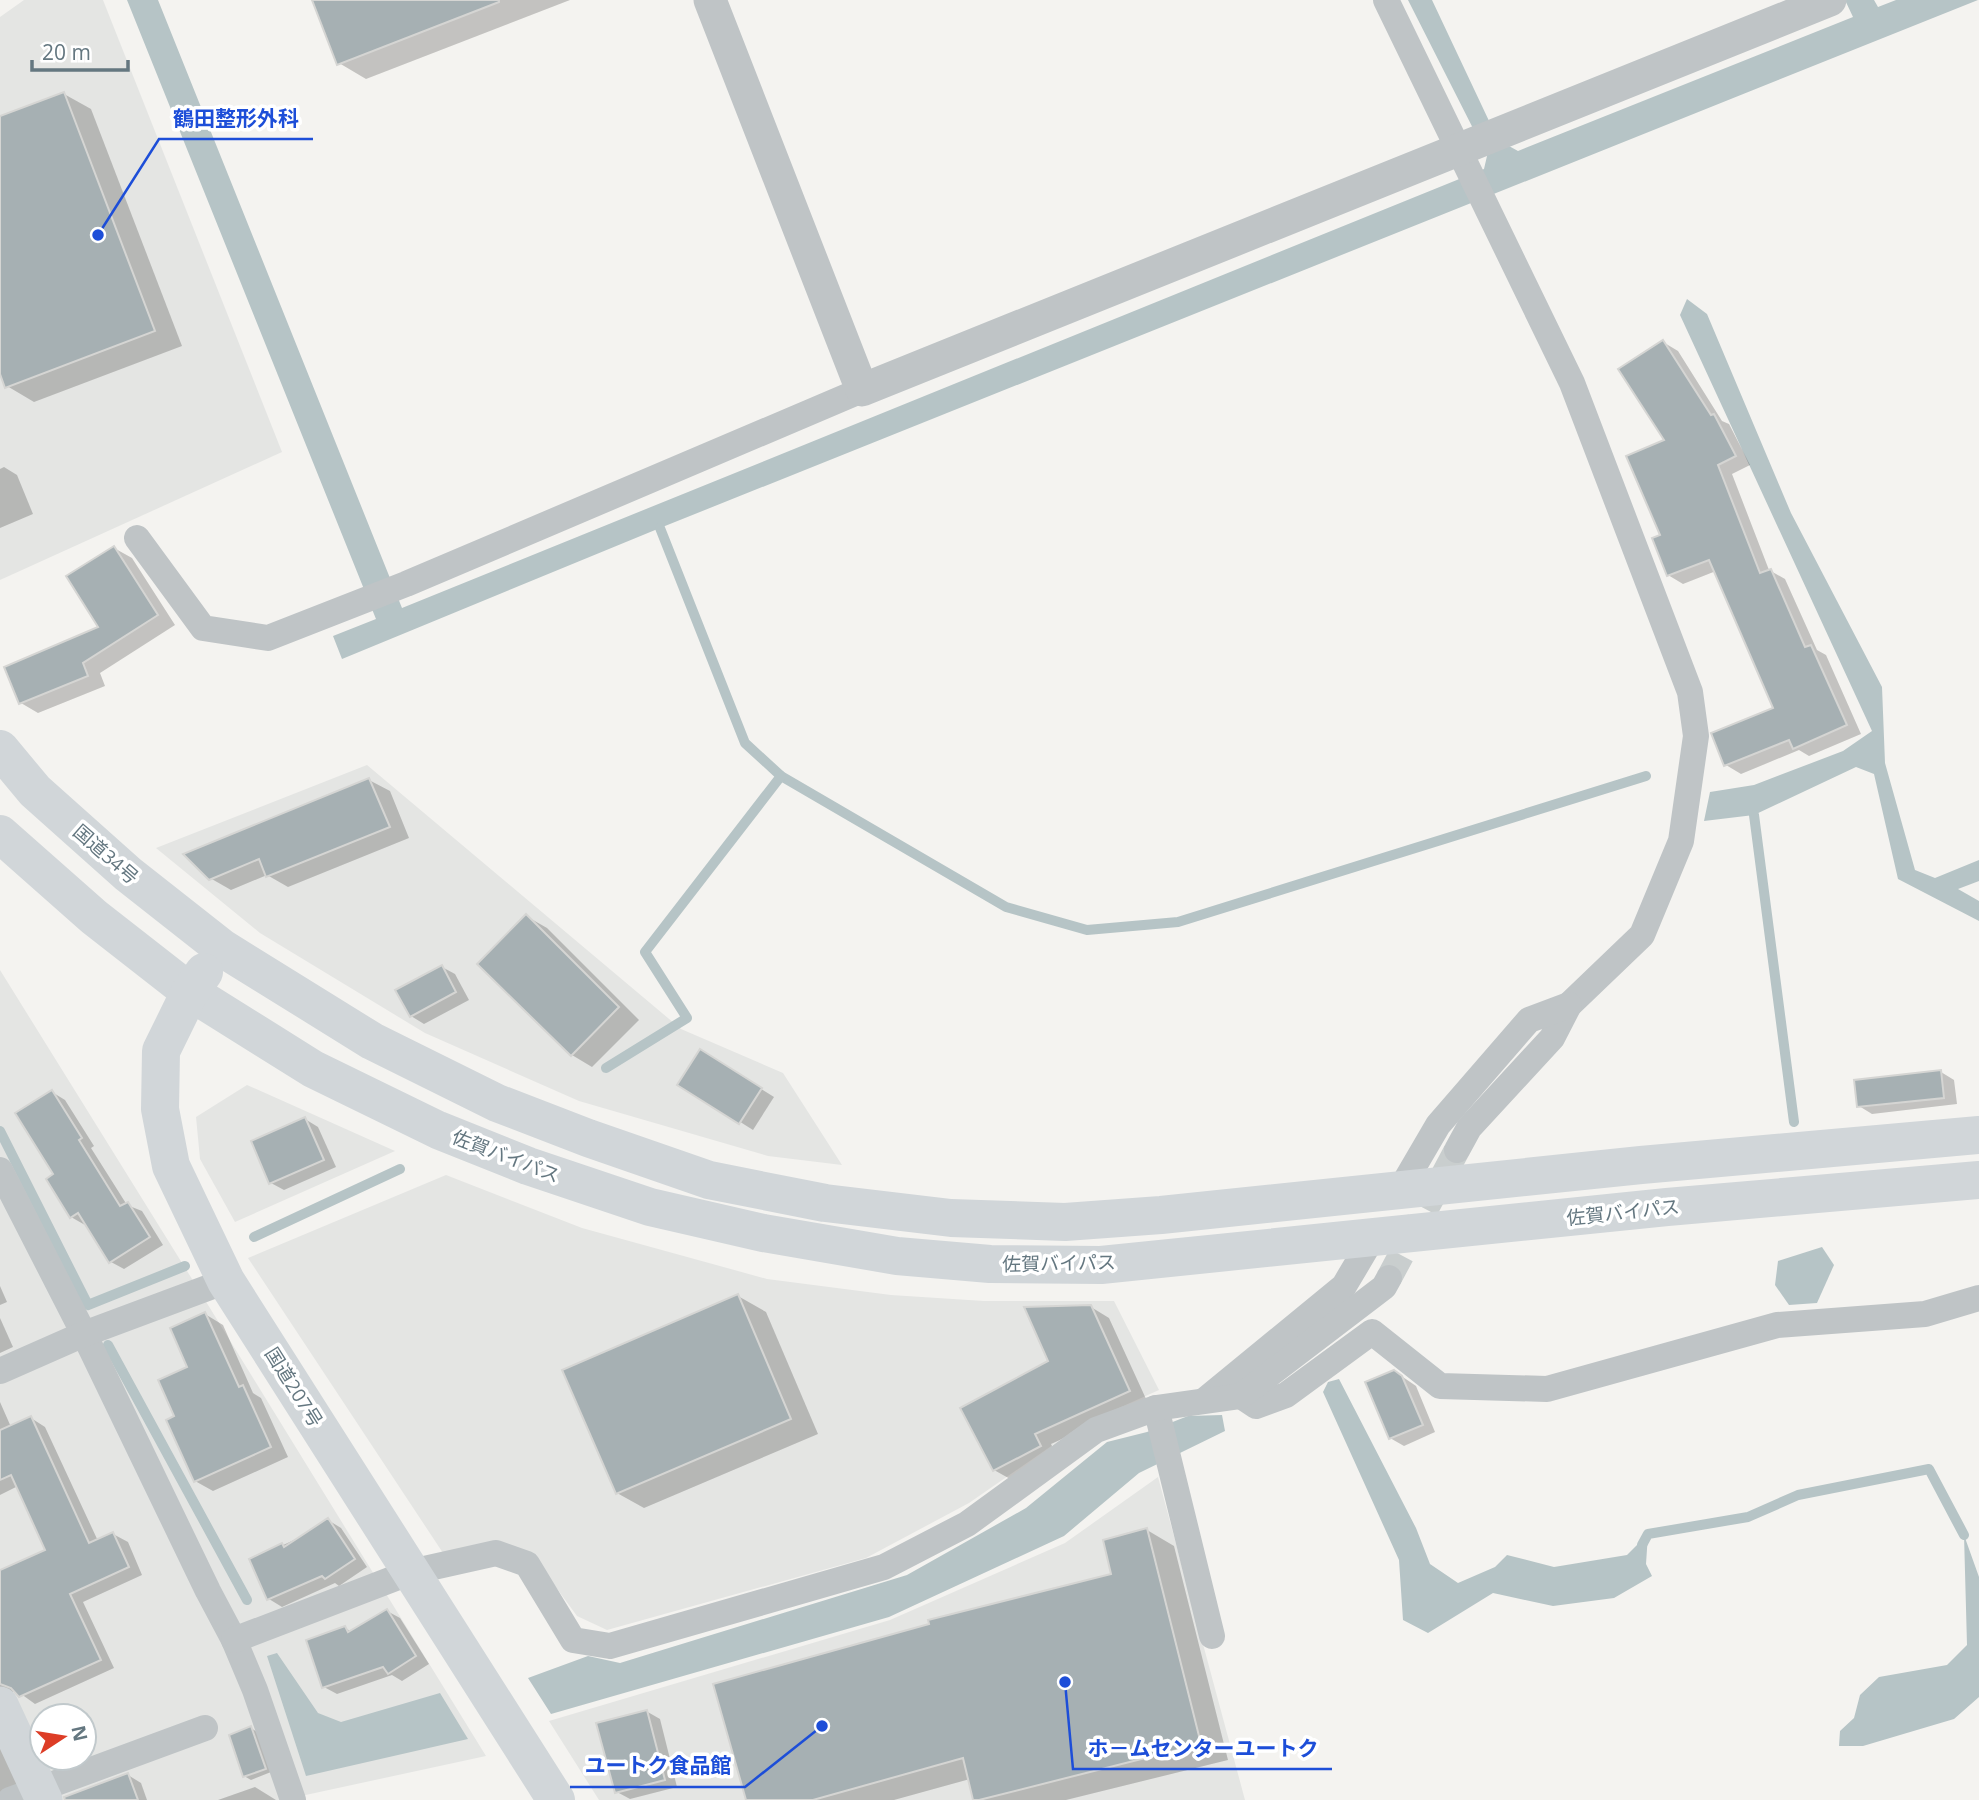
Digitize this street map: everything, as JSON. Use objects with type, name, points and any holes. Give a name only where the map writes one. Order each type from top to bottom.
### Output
[{"type":"highway","name":"国道34号","points":[[0,749],[35,791],[128,874],[222,948]]},
{"type":"highway","points":[[0,834],[94,917],[190,992]]},
{"type":"highway","name":"国道207号","points":[[222,948],[190,992],[162,1051],[160,1109],[171,1166],[226,1281],[556,1800]]},
{"type":"highway","points":[[222,948],[372,1041],[497,1103],[588,1138],[709,1180],[825,1203],[951,1217],[1065,1222],[1161,1215],[1642,1165],[1979,1135]]},
{"type":"highway","name":"佐賀バイパス","points":[[190,992],[313,1069],[438,1130],[528,1166],[650,1207],[763,1233],[897,1256],[990,1264],[1087,1265],[1667,1207],[1979,1180]]},
{"type":"main road","points":[[0,1705],[31,1796]]},
{"type":"street","points":[[710,0],[862,390]]},
{"type":"street","points":[[1386,0],[1572,383],[1690,692],[1696,736],[1681,841],[1642,935],[1569,1005],[1552,1038],[1469,1128],[1457,1150]]},
{"type":"street","points":[[137,538],[203,628],[268,638],[406,584],[862,390],[1464,158],[1507,129],[1830,0]]},
{"type":"street","points":[[1400,1190],[1438,1125],[1529,1020],[1569,1005]]},
{"type":"street","points":[[0,1170],[84,1334],[234,1640],[255,1690],[293,1800]]},
{"type":"street","points":[[1204,1401],[1344,1286],[1373,1237]]},
{"type":"street","points":[[234,1640],[411,1572],[496,1553],[527,1564],[573,1640],[610,1646],[884,1567],[967,1524],[1096,1430],[1156,1408],[1241,1396],[1384,1287],[1389,1278]]},
{"type":"street","points":[[0,1371],[84,1334],[226,1281]]},
{"type":"street","points":[[1241,1396],[1256,1406],[1286,1395],[1372,1332],[1440,1386],[1547,1389],[1777,1325],[1924,1314],[1979,1297]]},
{"type":"street","points":[[1156,1408],[1212,1636]]},
{"type":"street","points":[[31,1796],[205,1728]]},
{"type":"shaded area","points":[[24,0],[103,0],[282,452],[0,580],[0,17]]},
{"type":"shaded area","points":[[127,0],[158,0],[402,608],[1484,169],[1487,156],[1408,0],[1432,0],[1498,140],[1518,151],[1853,17],[1845,0],[1874,0],[1878,7],[1896,0],[1978,0],[660,528],[342,659],[333,636],[376,619]]},
{"type":"shaded area","points":[[1687,299],[1707,314],[1791,513],[1882,687],[1885,763],[1915,870],[1935,878],[1979,860],[1979,881],[1958,889],[1979,901],[1979,921],[1898,879],[1874,774],[1856,767],[1754,815],[1704,821],[1710,792],[1754,785],[1843,751],[1872,731],[1680,315]]},
{"type":"shaded area","points":[[367,765],[681,1029],[783,1073],[842,1165],[768,1156],[579,1101],[425,1033],[260,933],[156,848]]},
{"type":"shaded area","points":[[0,970],[486,1756],[301,1796],[300,1800],[0,1800]]},
{"type":"shaded area","points":[[247,1085],[395,1151],[235,1222],[200,1159],[196,1117]]},
{"type":"shaded area","points":[[446,1175],[582,1228],[767,1279],[891,1295],[984,1301],[1114,1301],[1159,1390],[1083,1424],[969,1503],[866,1558],[607,1630],[577,1616],[536,1560],[443,1553],[248,1258]]},
{"type":"shaded area","points":[[1822,1247],[1834,1265],[1817,1303],[1789,1305],[1775,1285],[1778,1261]]},
{"type":"shaded area","points":[[1339,1379],[1416,1528],[1430,1564],[1458,1583],[1495,1567],[1507,1555],[1554,1567],[1627,1555],[1648,1534],[1646,1564],[1652,1576],[1614,1598],[1553,1606],[1493,1593],[1428,1633],[1403,1620],[1399,1560],[1323,1392],[1328,1382]]},
{"type":"shaded area","points":[[1222,1415],[1225,1431],[1139,1473],[1064,1536],[889,1617],[551,1714],[528,1678],[588,1656],[620,1663],[907,1575],[1026,1508],[1107,1442],[1147,1432],[1188,1416]]},
{"type":"shaded area","points":[[1158,1477],[1245,1800],[599,1800],[549,1721],[890,1620],[1065,1543]]},
{"type":"shaded area","points":[[1964,1535],[1979,1577],[1979,1697],[1954,1719],[1863,1746],[1839,1746],[1840,1731],[1854,1718],[1860,1695],[1879,1677],[1947,1665],[1967,1645]]},
{"type":"shaded area","points":[[277,1653],[318,1713],[341,1722],[440,1693],[468,1739],[306,1776],[267,1656]]},
{"type":"building","points":[[312,0],[499,0],[499,2],[337,65]]},
{"type":"building","points":[[64,92],[155,331],[5,388],[0,374],[0,116]]},
{"type":"building","points":[[1663,340],[1711,415],[1714,414],[1736,456],[1718,465],[1760,573],[1771,569],[1805,647],[1811,645],[1847,725],[1793,749],[1789,740],[1724,766],[1711,733],[1773,708],[1709,560],[1667,576],[1652,538],[1660,535],[1626,456],[1664,440],[1618,369]]},
{"type":"building","points":[[114,546],[158,615],[83,663],[88,676],[19,704],[4,667],[98,627],[66,576]]},
{"type":"building","points":[[369,778],[390,827],[266,877],[259,859],[209,880],[183,854]]},
{"type":"building","points":[[526,914],[619,1007],[571,1056],[477,964]]},
{"type":"building","points":[[442,965],[456,992],[410,1017],[395,990]]},
{"type":"building","points":[[700,1049],[762,1088],[739,1124],[677,1085]]},
{"type":"building","points":[[1941,1070],[1944,1098],[1857,1107],[1854,1080]]},
{"type":"building","points":[[52,1090],[120,1206],[128,1202],[150,1237],[109,1263],[78,1213],[70,1218],[46,1179],[53,1174],[15,1113]]},
{"type":"building","points":[[305,1117],[324,1160],[269,1184],[251,1141]]},
{"type":"building","points":[[738,1294],[791,1419],[616,1494],[562,1370]]},
{"type":"building","points":[[1091,1305],[1130,1391],[1035,1434],[1041,1446],[993,1471],[960,1408],[1048,1361],[1024,1307]]},
{"type":"building","points":[[205,1312],[239,1387],[243,1385],[271,1447],[194,1482],[166,1420],[174,1416],[158,1380],[187,1367],[170,1328]]},
{"type":"building","points":[[1394,1370],[1402,1376],[1423,1425],[1389,1439],[1365,1382]]},
{"type":"building","points":[[31,1416],[89,1543],[113,1532],[129,1567],[70,1594],[101,1660],[19,1697],[11,1688],[0,1684],[0,1570],[45,1550],[11,1475],[0,1480],[0,1430]]},
{"type":"building","points":[[328,1518],[355,1559],[325,1579],[322,1576],[267,1600],[249,1559],[282,1543],[284,1547]]},
{"type":"building","points":[[1147,1528],[1201,1744],[979,1800],[973,1800],[963,1758],[813,1800],[746,1800],[713,1684],[929,1624],[928,1620],[1111,1574],[1103,1540]]},
{"type":"building","points":[[387,1609],[416,1656],[388,1674],[383,1667],[322,1688],[306,1640],[345,1626],[348,1632]]},
{"type":"building","points":[[647,1710],[665,1780],[615,1793],[596,1723]]},
{"type":"building","points":[[251,1726],[266,1769],[243,1777],[229,1735]]},
{"type":"building","points":[[128,1773],[138,1800],[65,1800],[64,1797]]},
{"type":"waterway","points":[[660,528],[745,743],[781,776],[1006,907],[1087,930],[1178,922],[1646,776]]},
{"type":"waterway","points":[[606,1068],[687,1018],[645,952],[781,776]]},
{"type":"waterway","points":[[1754,815],[1794,1122]]},
{"type":"waterway","points":[[0,1131],[88,1305],[185,1266]]},
{"type":"waterway","points":[[254,1237],[400,1169]]},
{"type":"waterway","points":[[108,1345],[247,1600]]},
{"type":"waterway","points":[[1642,1545],[1648,1534],[1748,1517],[1798,1495],[1929,1469],[1964,1535]]},
{"type":"tunnel","points":[[1389,1278],[1457,1150]]},
{"type":"place","name":"鶴田整形外科","points":[[98,235]]},
{"type":"place","name":"ホ－ムセンターユートク","points":[[1065,1682]]},
{"type":"place","name":"ユートク食品館","points":[[822,1726]]}]
